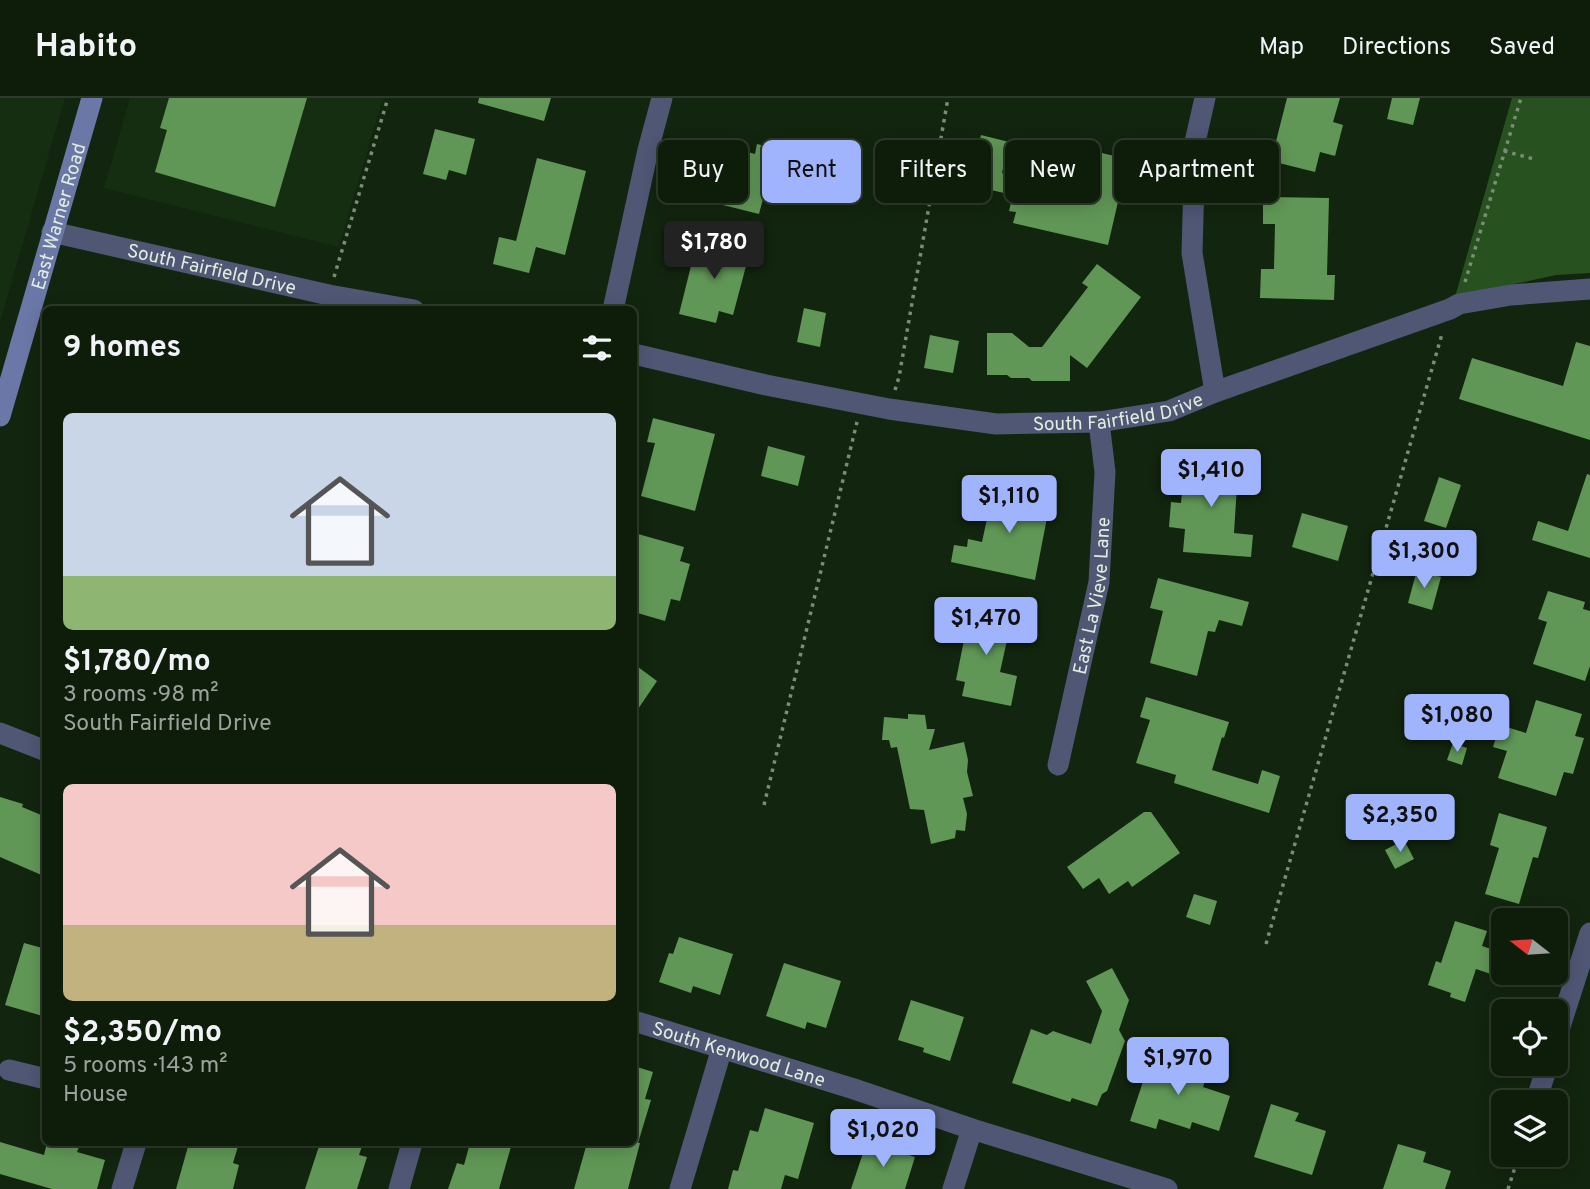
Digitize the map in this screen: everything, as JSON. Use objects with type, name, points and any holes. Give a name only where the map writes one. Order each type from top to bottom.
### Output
[{"type":"main road","name":"East Warner Road","points":[[0,416],[92,98]]},
{"type":"street","points":[[614,306],[662,98]]},
{"type":"street","points":[[1205,98],[1195,142],[1192,253],[1215,392]]},
{"type":"street","name":"South Fairfield Drive","points":[[52,232],[329,295],[391,306]]},
{"type":"street","name":"South Fairfield Drive","points":[[637,355],[766,385],[889,409],[996,424],[1099,422],[1169,411],[1454,306],[1511,295],[1590,289]]},
{"type":"street","name":"East La Vieve Lane","points":[[1058,765],[1099,582],[1105,472],[1099,422]]},
{"type":"street","points":[[0,733],[42,749]]},
{"type":"street","points":[[1568,1002],[1590,933]]},
{"type":"street","name":"South Kenwood Lane","points":[[637,1022],[1167,1189]]},
{"type":"street","points":[[680,1189],[722,1048]]},
{"type":"street","points":[[9,1070],[42,1078]]},
{"type":"street","points":[[953,1189],[972,1129]]},
{"type":"street","points":[[122,1189],[135,1146]]},
{"type":"street","points":[[399,1189],[411,1146]]},
{"type":"path","points":[[329,295],[388,98]]},
{"type":"path","points":[[889,409],[899,377],[948,98]]},
{"type":"path","points":[[1266,944],[1454,306],[1521,98]]},
{"type":"path","points":[[1504,151],[1534,159]]},
{"type":"path","points":[[764,805],[861,404]]},
{"type":"path","points":[[1508,1189],[1515,1167]]},
{"type":"shaded area","points":[[0,98],[65,98],[0,322]]},
{"type":"shaded area","points":[[130,98],[383,98],[339,247],[104,188]]},
{"type":"shaded area","points":[[1512,98],[1590,98],[1590,273],[1556,275],[1455,297]]},
{"type":"building","points":[[169,98],[307,98],[275,207],[155,172],[167,130],[160,128]]},
{"type":"building","points":[[479,98],[551,98],[544,121],[478,103]]},
{"type":"building","points":[[1287,98],[1340,98],[1333,122],[1343,125],[1335,156],[1320,152],[1315,172],[1279,163],[1279,140],[1276,140]]},
{"type":"building","points":[[1392,98],[1420,98],[1413,125],[1387,119]]},
{"type":"building","points":[[435,129],[475,139],[466,175],[449,170],[446,180],[423,174]]},
{"type":"building","points":[[981,135],[1005,141],[1002,173],[1005,174],[1005,193],[991,190],[991,140],[980,140]]},
{"type":"building","points":[[757,144],[762,145],[762,203],[759,214],[715,203],[748,203],[748,152],[755,154]]},
{"type":"building","points":[[1100,153],[1114,156],[1114,203],[1118,203],[1108,245],[1013,223],[1016,212],[1009,211],[1011,203],[1100,203]]},
{"type":"building","points":[[537,158],[586,171],[565,255],[536,247],[529,273],[493,264],[499,237],[516,241]]},
{"type":"building","points":[[1279,197],[1329,198],[1327,275],[1335,275],[1334,300],[1260,298],[1261,269],[1274,269],[1275,224],[1263,224],[1263,203],[1279,203]]},
{"type":"building","points":[[698,238],[750,251],[733,315],[719,311],[716,323],[679,314]]},
{"type":"building","points":[[1097,264],[1141,297],[1087,368],[1070,355],[1070,381],[1032,381],[1029,378],[1011,378],[1007,375],[987,375],[987,333],[1012,333],[1029,347],[1042,347],[1088,287],[1082,283]]},
{"type":"building","points":[[804,308],[826,313],[820,347],[797,342]]},
{"type":"building","points":[[930,335],[959,341],[953,373],[924,368]]},
{"type":"building","points":[[1576,342],[1590,346],[1590,440],[1459,399],[1472,358],[1563,386]]},
{"type":"building","points":[[653,418],[715,434],[695,511],[641,496],[655,443],[647,442]]},
{"type":"building","points":[[768,446],[805,456],[798,486],[761,476]]},
{"type":"building","points":[[1185,460],[1250,465],[1248,487],[1237,486],[1234,533],[1253,535],[1251,557],[1183,552],[1185,529],[1169,527],[1171,502],[1181,503]]},
{"type":"building","points":[[1587,474],[1590,475],[1590,558],[1532,540],[1538,521],[1568,531]]},
{"type":"building","points":[[1439,477],[1461,485],[1446,528],[1424,521]]},
{"type":"building","points":[[994,486],[1051,497],[1035,580],[951,562],[954,545],[967,547],[968,539],[982,542]]},
{"type":"building","points":[[1302,513],[1348,526],[1338,561],[1292,547]]},
{"type":"building","points":[[638,534],[684,547],[680,561],[690,564],[680,601],[671,599],[665,621],[637,613]]},
{"type":"building","points":[[1417,570],[1441,577],[1432,610],[1408,603]]},
{"type":"building","points":[[1158,578],[1249,602],[1242,626],[1219,620],[1215,632],[1208,631],[1197,676],[1150,663],[1163,611],[1150,608]]},
{"type":"building","points":[[1548,591],[1585,602],[1583,609],[1590,611],[1590,666],[1585,681],[1533,664],[1547,622],[1538,619]]},
{"type":"building","points":[[971,605],[1013,613],[1000,672],[1017,676],[1011,706],[962,696],[965,682],[956,680]]},
{"type":"building","points":[[637,666],[657,681],[637,711]]},
{"type":"building","points":[[1146,697],[1229,722],[1212,770],[1258,784],[1262,770],[1280,776],[1269,813],[1174,783],[1176,775],[1136,763],[1150,720],[1140,717]]},
{"type":"building","points":[[1536,700],[1582,714],[1575,736],[1584,738],[1573,774],[1564,772],[1556,796],[1498,778],[1507,751],[1493,747],[1500,725],[1526,733]]},
{"type":"building","points":[[908,714],[925,715],[927,729],[935,729],[929,750],[964,742],[973,796],[963,798],[967,814],[965,831],[956,830],[955,838],[931,844],[924,810],[910,809],[897,747],[891,748],[889,740],[882,740],[884,717],[908,719]]},
{"type":"building","points":[[1453,743],[1467,748],[1462,765],[1447,760]]},
{"type":"building","points":[[0,797],[23,804],[22,807],[42,815],[42,875],[0,857]]},
{"type":"building","points":[[1144,812],[1151,812],[1180,853],[1132,887],[1128,881],[1109,894],[1099,878],[1083,889],[1067,867]]},
{"type":"building","points":[[1499,813],[1547,827],[1538,858],[1533,857],[1519,904],[1485,894],[1499,848],[1490,845]]},
{"type":"building","points":[[1404,840],[1414,859],[1395,869],[1385,850]]},
{"type":"building","points":[[1194,894],[1217,901],[1210,925],[1186,917]]},
{"type":"building","points":[[1455,921],[1487,931],[1482,946],[1491,949],[1491,974],[1476,969],[1465,1002],[1450,997],[1451,993],[1428,985],[1436,961],[1441,963]]},
{"type":"building","points":[[679,937],[733,954],[720,995],[693,986],[691,993],[659,982],[669,953],[673,954]]},
{"type":"building","points":[[24,943],[42,948],[42,1016],[5,1005]]},
{"type":"building","points":[[784,963],[841,981],[826,1028],[807,1022],[805,1029],[766,1016]]},
{"type":"building","points":[[1112,968],[1129,1000],[1119,1030],[1125,1041],[1107,1091],[1102,1094],[1097,1106],[1072,1098],[1070,1102],[1012,1083],[1031,1029],[1047,1035],[1053,1031],[1091,1044],[1102,1011],[1086,981]]},
{"type":"building","points":[[911,1000],[964,1017],[950,1061],[923,1052],[924,1048],[898,1040]]},
{"type":"building","points":[[1152,1054],[1208,1072],[1203,1087],[1230,1096],[1219,1131],[1192,1122],[1190,1129],[1159,1119],[1156,1129],[1130,1121]]},
{"type":"building","points":[[637,1067],[653,1072],[645,1099],[651,1100],[628,1189],[574,1189],[586,1146],[637,1146]]},
{"type":"building","points":[[1271,1104],[1299,1113],[1295,1121],[1326,1131],[1312,1175],[1254,1157]]},
{"type":"building","points":[[765,1108],[814,1123],[798,1179],[785,1175],[781,1189],[728,1189],[733,1170],[738,1171],[750,1130],[758,1132]]},
{"type":"building","points":[[867,1141],[915,1157],[905,1189],[851,1189]]},
{"type":"building","points":[[0,1142],[44,1155],[46,1146],[75,1146],[79,1147],[77,1152],[105,1160],[97,1189],[52,1189],[0,1174]]},
{"type":"building","points":[[1398,1144],[1426,1152],[1423,1162],[1451,1171],[1445,1189],[1383,1189]]},
{"type":"building","points":[[188,1146],[238,1146],[233,1163],[239,1165],[233,1189],[176,1189]]},
{"type":"building","points":[[319,1146],[362,1146],[359,1155],[367,1157],[357,1189],[305,1189]]},
{"type":"building","points":[[469,1146],[511,1146],[499,1189],[448,1189],[457,1163],[464,1165]]}]
